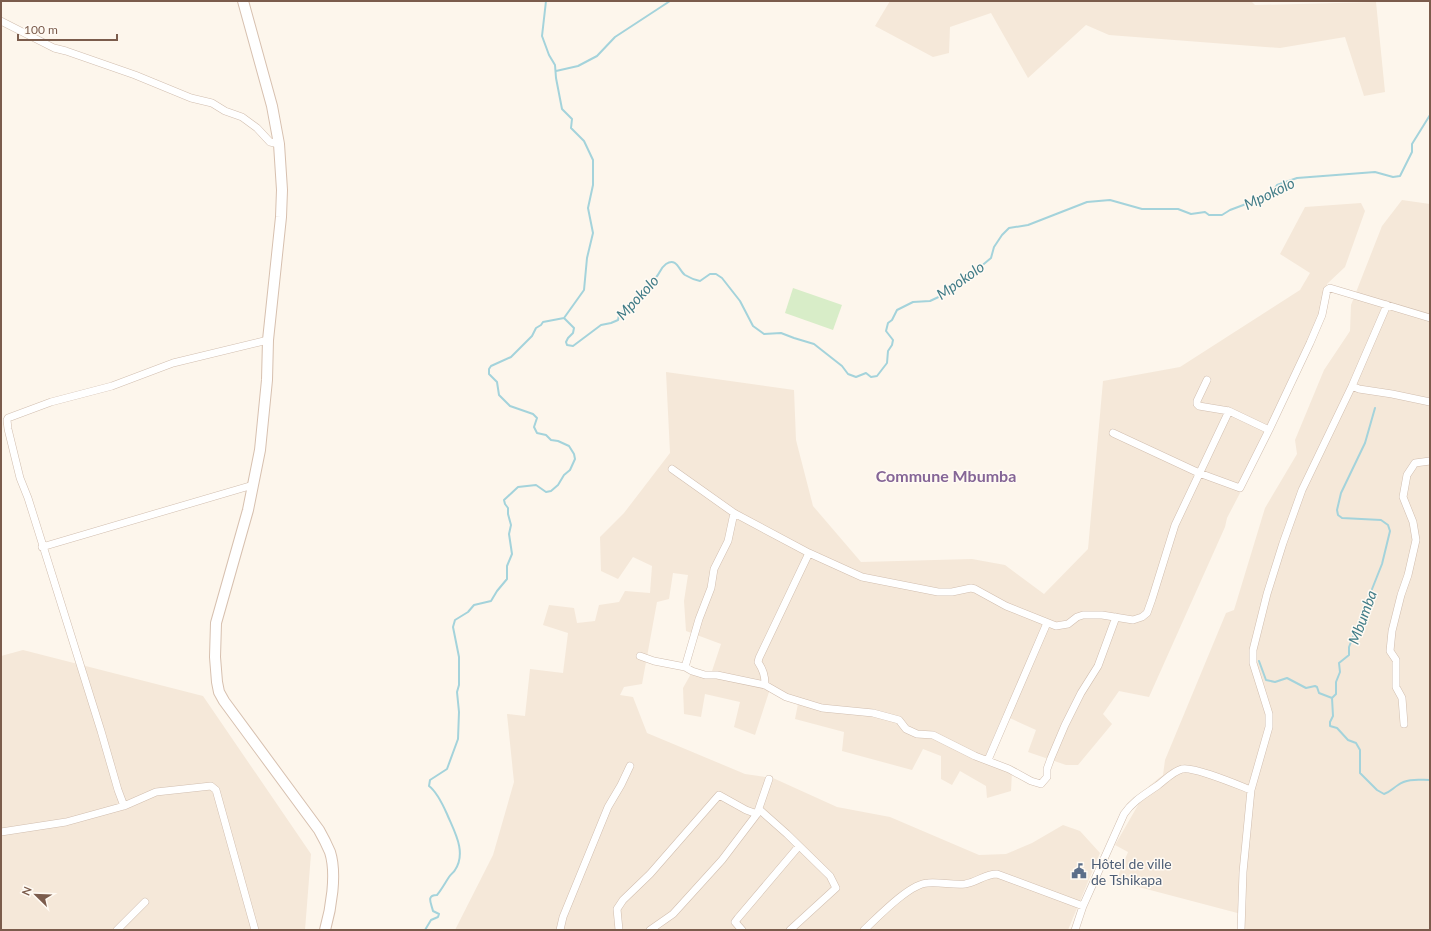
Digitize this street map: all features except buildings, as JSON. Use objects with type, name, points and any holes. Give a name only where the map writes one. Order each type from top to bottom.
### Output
[{"type":"main road","points":[[243,1],[272,106],[279,144],[282,190],[268,340],[267,380],[260,450],[248,510],[216,623],[215,657],[217,682],[219,692],[224,701],[319,830],[330,853],[333,880],[329,918],[326,930]]},
{"type":"street","points":[[1,21],[54,48],[135,74],[191,98],[212,103],[225,111],[242,117],[257,128],[270,142],[279,144]]},
{"type":"street","points":[[1113,433],[1199,473],[1240,488],[1269,430],[1322,315],[1327,290],[1333,288],[1351,295],[1430,315]]},
{"type":"street","points":[[1240,930],[1243,872],[1252,790],[1269,727],[1269,714],[1253,663],[1253,650],[1282,544],[1302,490],[1352,386],[1387,304]]},
{"type":"street","points":[[124,806],[42,547],[28,498],[20,478],[6,423],[8,418],[51,402],[112,386],[173,363],[268,340]]},
{"type":"street","points":[[1207,380],[1197,401],[1199,406],[1229,411],[1269,430]]},
{"type":"street","points":[[1352,386],[1358,389],[1430,402]]},
{"type":"street","points":[[672,469],[734,513],[809,553],[862,576],[938,592],[952,592],[971,588],[975,589],[1006,606],[1056,626],[1068,624],[1077,617],[1083,616],[1102,615],[1133,620],[1142,617],[1146,613],[1152,599],[1175,525],[1229,411]]},
{"type":"street","points":[[1404,724],[1402,698],[1396,686],[1396,660],[1390,651],[1392,631],[1401,595],[1412,563],[1416,540],[1413,522],[1403,497],[1407,475],[1415,462],[1430,461]]},
{"type":"street","points":[[42,547],[253,485]]},
{"type":"street","points":[[685,667],[699,619],[711,588],[714,569],[728,540],[734,513]]},
{"type":"street","points":[[764,685],[764,675],[758,662],[759,658],[809,553]]},
{"type":"street","points":[[640,656],[654,661],[685,667],[705,675],[723,676],[764,685],[801,703],[822,708],[873,714],[899,720],[906,729],[917,734],[933,735],[975,756],[988,760],[1031,781],[1041,784],[1047,776],[1047,769],[1065,725],[1098,666],[1116,617]]},
{"type":"street","points":[[988,760],[1047,623]]},
{"type":"street","points":[[560,930],[563,917],[608,807],[630,766]]},
{"type":"street","points":[[1075,930],[1083,906],[1124,814],[1137,800],[1178,770],[1187,768],[1252,790]]},
{"type":"street","points":[[650,930],[673,914],[703,883],[722,860],[758,812],[769,779]]},
{"type":"street","points":[[1,832],[66,822],[124,806],[156,792],[208,786],[213,787],[216,790],[255,930]]},
{"type":"street","points":[[619,930],[617,910],[624,900],[650,874],[719,795],[746,810],[758,812],[830,876],[836,888],[790,930]]},
{"type":"street","points":[[742,930],[735,922],[798,846]]},
{"type":"street","points":[[864,930],[896,900],[921,884],[927,882],[964,884],[989,874],[997,874],[1083,906]]},
{"type":"street","points":[[117,930],[145,902]]},
{"type":"shaded area","points":[[890,1],[1251,1],[1255,5],[1376,2],[1385,92],[1364,96],[1345,37],[1280,48],[1109,35],[1086,25],[1028,78],[991,13],[950,27],[949,53],[933,57],[875,26]]},
{"type":"shaded area","points":[[1402,200],[1430,204],[1430,930],[1244,930],[1245,915],[1116,881],[1128,852],[1115,845],[1149,786],[1163,775],[1165,760],[1226,613],[1234,610],[1265,508],[1297,454],[1295,440],[1324,370],[1350,331],[1351,305],[1382,226]]},
{"type":"shaded area","points":[[1361,203],[1365,211],[1345,267],[1327,284],[1326,315],[1286,386],[1263,449],[1227,518],[1225,527],[1149,697],[1119,691],[1103,714],[1112,724],[1078,765],[1066,765],[1028,752],[1036,730],[1003,715],[986,755],[1012,772],[1011,791],[987,798],[986,786],[960,771],[952,785],[941,779],[941,756],[923,749],[912,770],[842,751],[844,732],[795,719],[799,699],[770,689],[755,735],[734,727],[740,702],[705,694],[701,717],[684,714],[683,688],[692,672],[712,671],[721,644],[686,631],[684,601],[688,575],[673,573],[669,599],[657,602],[642,684],[624,687],[620,695],[633,697],[647,733],[745,774],[773,778],[837,807],[890,817],[979,855],[1006,854],[1032,843],[1063,825],[1080,831],[1100,853],[1068,930],[455,930],[493,855],[514,782],[507,714],[525,716],[530,669],[563,673],[568,633],[543,625],[549,605],[574,608],[577,623],[595,621],[599,605],[619,602],[625,591],[650,593],[652,566],[633,557],[618,579],[601,571],[600,537],[624,513],[670,453],[666,372],[794,390],[796,440],[813,506],[861,562],[972,559],[1005,565],[1044,594],[1088,549],[1103,381],[1180,367],[1300,290],[1310,273],[1280,254],[1305,207]]},
{"type":"shaded area","points":[[23,650],[203,696],[311,854],[305,930],[1,930],[1,656]]},
{"type":"green space","points":[[793,288],[842,305],[833,330],[785,313]]},
{"type":"waterway","points":[[425,930],[431,920],[438,917],[439,914],[433,911],[430,898],[431,896],[437,895],[455,871],[460,856],[460,849],[453,827],[440,799],[429,786],[430,780],[447,769],[458,739],[459,712],[457,692],[459,685],[459,657],[453,627],[455,620],[468,612],[474,605],[491,601],[507,579],[507,566],[512,554],[509,534],[511,525],[508,508],[504,500],[518,487],[536,485],[546,492],[551,491],[570,470],[575,459],[569,446],[558,441],[551,440],[546,435],[537,433],[534,427],[537,418],[533,414],[510,406],[499,395],[497,382],[489,374],[489,369],[491,366],[511,357],[532,336],[536,328],[543,322],[564,318],[584,290],[587,258],[593,233],[588,208],[593,185],[593,160],[584,141],[571,128],[572,119],[562,109],[555,65],[549,55],[542,36],[546,1]]},
{"type":"waterway","points":[[556,71],[578,66],[597,56],[615,37],[670,1]]},
{"type":"waterway","name":"Mpokolo","points":[[564,318],[574,328],[573,333],[566,342],[567,345],[573,346],[601,325],[618,320],[619,315],[657,277],[662,268],[666,264],[673,262],[685,275],[696,280],[700,281],[710,274],[716,274],[722,278],[740,301],[753,326],[764,334],[781,333],[814,344],[842,366],[848,374],[856,377],[866,373],[871,377],[877,376],[887,363],[888,351],[893,340],[886,331],[888,323],[892,320],[897,310],[913,302],[930,301],[945,294],[957,280],[973,273],[991,258],[994,247],[1009,228],[1028,225],[1087,202],[1110,200],[1142,209],[1178,209],[1191,214],[1205,212],[1209,215],[1222,215],[1230,210],[1270,195],[1277,185],[1297,178],[1375,172],[1393,177],[1400,176],[1412,152],[1412,144],[1430,115]]},
{"type":"waterway","name":"Mbumba","points":[[1375,408],[1365,443],[1341,493],[1337,510],[1338,515],[1342,518],[1381,520],[1388,525],[1390,531],[1382,564],[1349,647],[1349,655],[1339,663],[1340,672],[1336,682],[1336,694],[1332,698],[1333,716],[1330,726],[1337,728],[1348,740],[1356,743],[1360,750],[1360,773],[1377,790],[1384,794],[1405,781],[1430,780]]},
{"type":"waterway","points":[[1259,661],[1266,680],[1275,682],[1287,678],[1306,688],[1315,686],[1317,687],[1319,693],[1332,698]]},
{"type":"place","name":"Hôtel de ville de Tshikapa","points":[[1079,871]]},
{"type":"district","name":"Commune Mbumba","points":[[946,475]]}]
